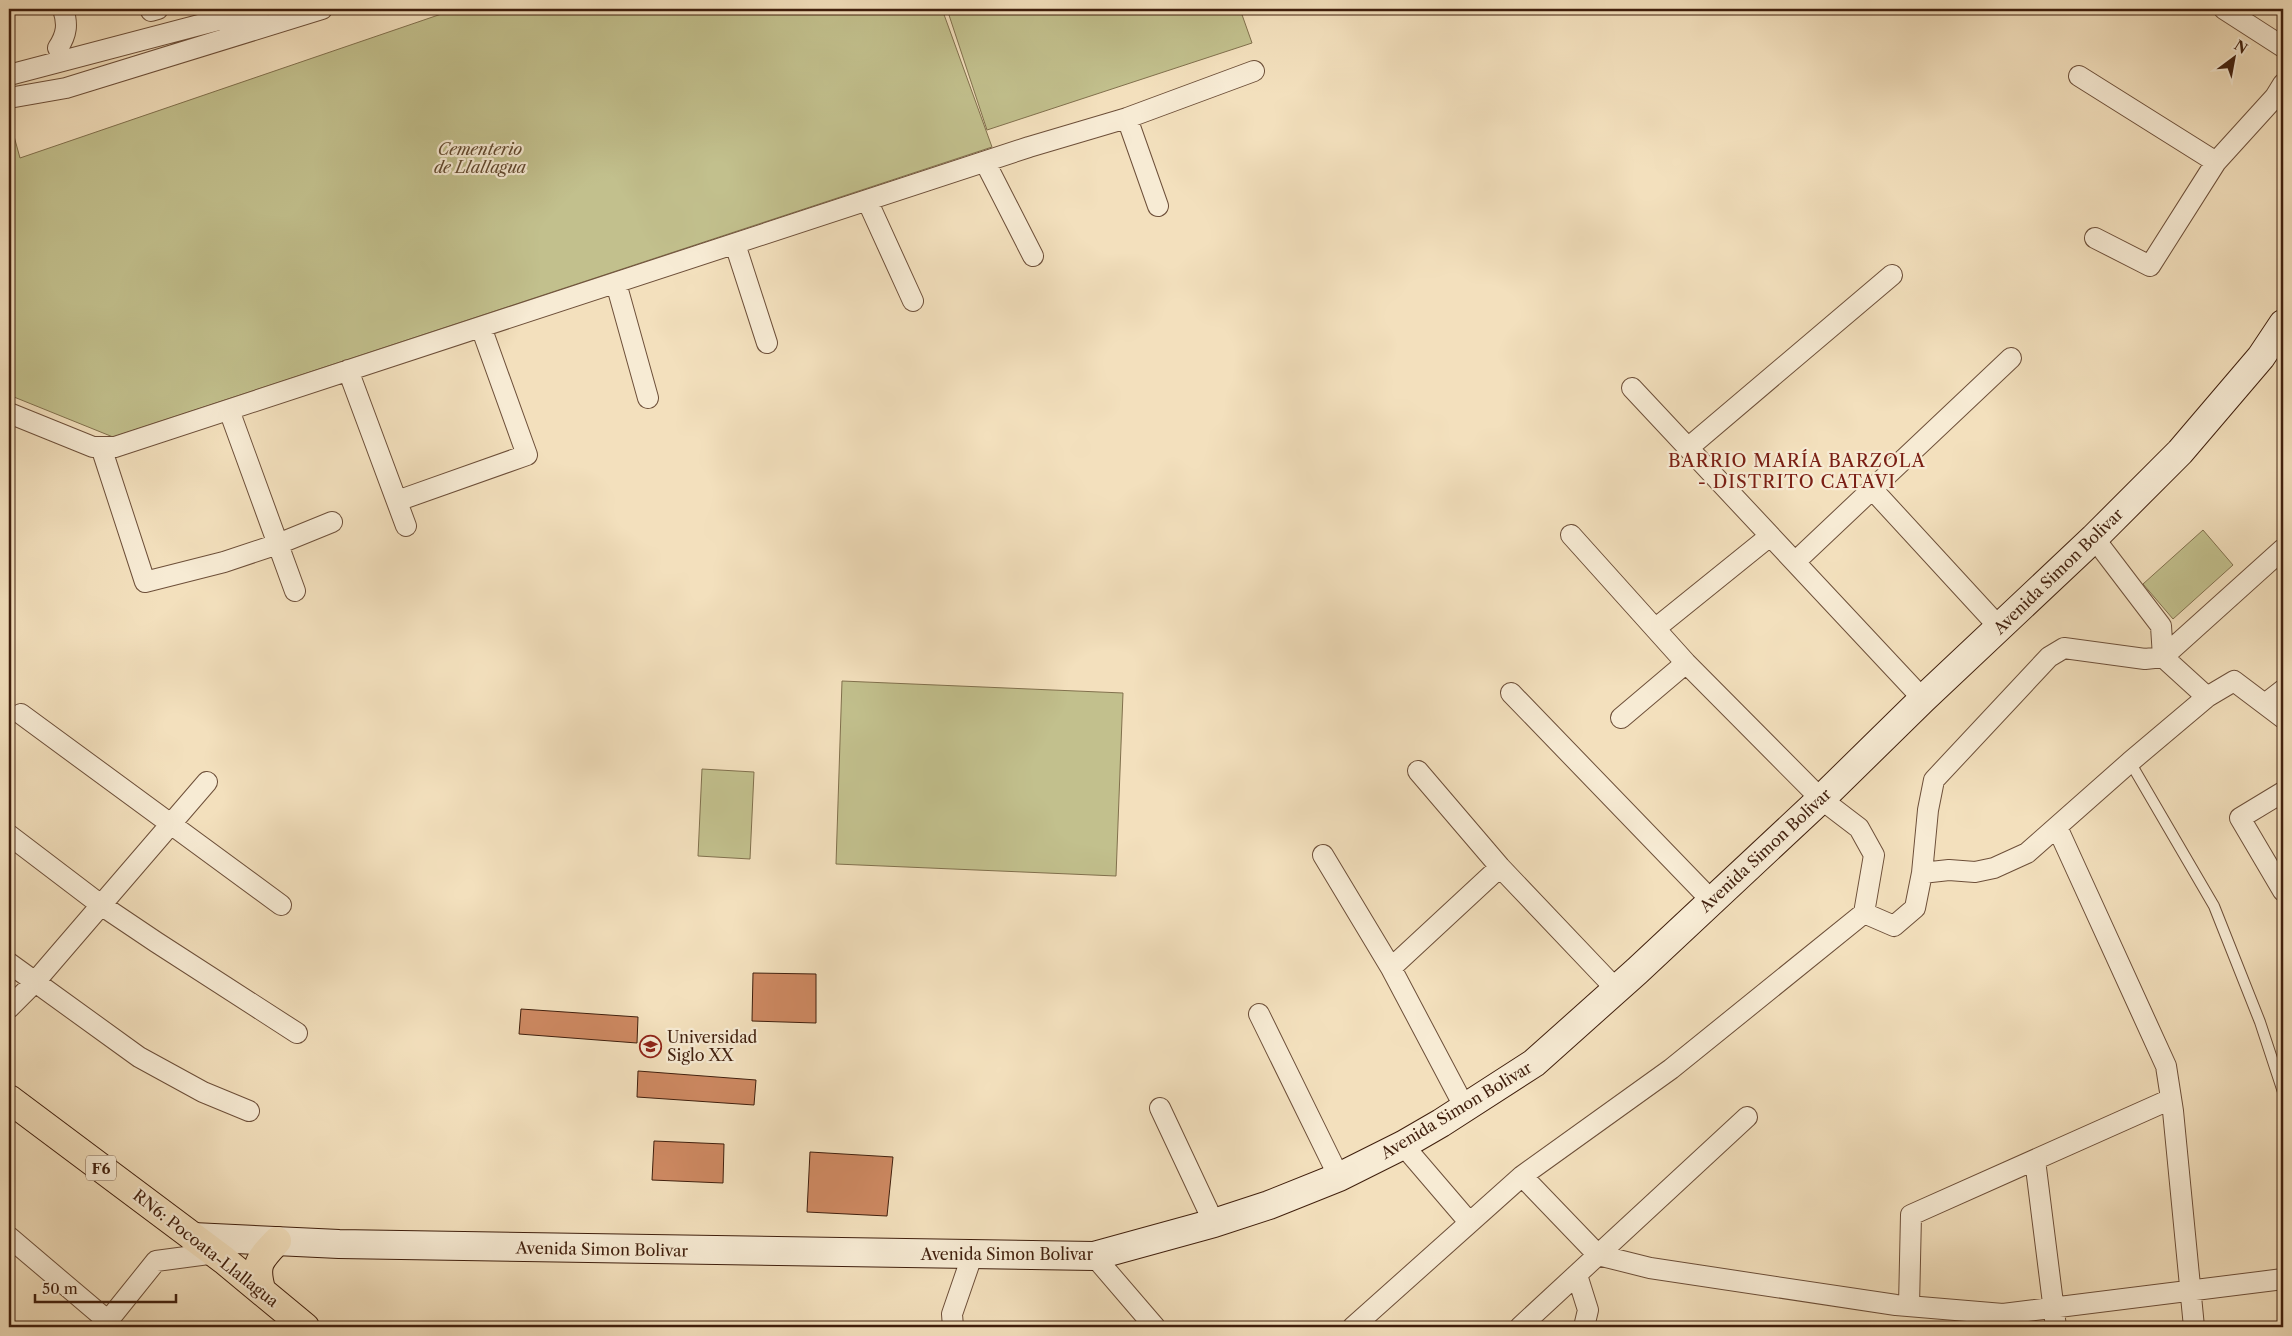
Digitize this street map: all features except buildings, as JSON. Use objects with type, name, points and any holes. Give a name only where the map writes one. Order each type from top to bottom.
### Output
[{"type":"highway","name":"RN6: Pocoata-Llallagua","points":[[9,1100],[216,1254],[261,1289],[304,1327]]},
{"type":"highway","points":[[261,1289],[257,1274],[260,1258],[277,1241]]},
{"type":"main road","name":"Avenida Simon Bolivar","points":[[193,1237],[277,1241],[972,1256],[1094,1256],[1214,1223],[1269,1205],[1338,1177],[1403,1145],[1465,1108],[1534,1063],[1616,989],[1821,799],[1923,699],[2094,538],[2180,452],[2261,357],[2283,324]]},
{"type":"street","points":[[58,48],[65,38],[67,22],[63,9]]},
{"type":"street","points":[[9,75],[260,9]]},
{"type":"street","points":[[9,98],[66,88],[322,9]]},
{"type":"street","points":[[2224,9],[2281,40]]},
{"type":"street","points":[[9,413],[93,447],[115,447],[867,200],[1127,118],[1254,71]]},
{"type":"street","points":[[2079,76],[2216,162]]},
{"type":"street","points":[[2095,238],[2150,266],[2216,162],[2275,98],[2283,84]]},
{"type":"street","points":[[1127,118],[1158,206]]},
{"type":"street","points":[[985,162],[1033,256]]},
{"type":"street","points":[[867,200],[913,301]]},
{"type":"street","points":[[735,244],[767,343]]},
{"type":"street","points":[[1688,448],[1892,275]]},
{"type":"street","points":[[616,283],[648,398]]},
{"type":"street","points":[[397,501],[527,455],[481,327]]},
{"type":"street","points":[[1795,562],[2011,358]]},
{"type":"street","points":[[348,370],[406,526]]},
{"type":"street","points":[[1632,388],[1923,699]]},
{"type":"street","points":[[229,410],[295,592]]},
{"type":"street","points":[[101,447],[146,582],[224,562],[278,544],[332,522]]},
{"type":"street","points":[[1873,490],[2000,628]]},
{"type":"street","points":[[1353,1327],[1522,1176],[1671,1069],[1864,913],[1874,855],[1859,828],[1821,799],[1686,663],[1570,535]]},
{"type":"street","points":[[1656,628],[1770,536]]},
{"type":"street","points":[[2094,538],[2161,626],[2163,657],[2207,697]]},
{"type":"street","points":[[1864,913],[1894,926],[1915,908],[1922,873],[1928,810],[1934,780],[2049,658],[2064,648],[2145,659],[2163,657],[2283,549]]},
{"type":"street","points":[[1621,718],[1686,663]]},
{"type":"street","points":[[1922,873],[1949,870],[1975,872],[1994,868],[2027,853],[2207,697],[2234,681],[2283,718]]},
{"type":"street","points":[[2265,704],[2283,690]]},
{"type":"street","points":[[1511,693],[1712,901]]},
{"type":"street","points":[[21,714],[281,905]]},
{"type":"street","points":[[1418,771],[1500,867],[1616,989]]},
{"type":"street","points":[[9,1008],[34,983],[207,782]]},
{"type":"street","points":[[2283,792],[2240,818],[2283,891]]},
{"type":"street","points":[[2057,827],[2166,1066],[2172,1099],[2194,1327]]},
{"type":"street","points":[[9,835],[101,905],[297,1033]]},
{"type":"street","points":[[1323,854],[1391,968],[1465,1108]]},
{"type":"street","points":[[1391,968],[1500,867]]},
{"type":"street","points":[[9,963],[34,983],[139,1057],[203,1092],[249,1111]]},
{"type":"street","points":[[1259,1014],[1338,1177]]},
{"type":"street","points":[[1910,1306],[1910,1215],[2172,1099]]},
{"type":"street","points":[[1160,1108],[1214,1223]]},
{"type":"street","points":[[1520,1327],[1747,1117]]},
{"type":"street","points":[[1403,1145],[1469,1222]]},
{"type":"street","points":[[2035,1160],[2055,1318]]},
{"type":"street","points":[[1522,1176],[1598,1255],[1650,1268],[1910,1306],[2055,1318],[2192,1291],[2283,1279]]},
{"type":"street","points":[[9,1237],[106,1324],[156,1261],[216,1254]]},
{"type":"street","points":[[953,1327],[952,1314],[972,1256]]},
{"type":"street","points":[[1094,1256],[1155,1327]]},
{"type":"street","points":[[1576,1275],[1588,1310],[1584,1327]]},
{"type":"lane","points":[[2130,762],[2214,906],[2260,1022],[2283,1092]]},
{"type":"green space","name":"Cementerio de Llallagua","points":[[456,9],[942,9],[992,147],[113,437],[9,395],[9,118],[20,158]]},
{"type":"green space","points":[[947,9],[1240,9],[1252,43],[987,130]]},
{"type":"green space","points":[[2203,530],[2233,565],[2173,619],[2143,584]]},
{"type":"green space","points":[[842,681],[1123,693],[1116,876],[836,864]]},
{"type":"green space","points":[[702,769],[754,772],[750,859],[698,856]]},
{"type":"place","name":"Universidad Siglo XX","points":[[651,1046]]},
{"type":"district","name":"BARRIO MARÍA BARZOLA - DISTRITO CATAVI","points":[[1797,471]]}]
